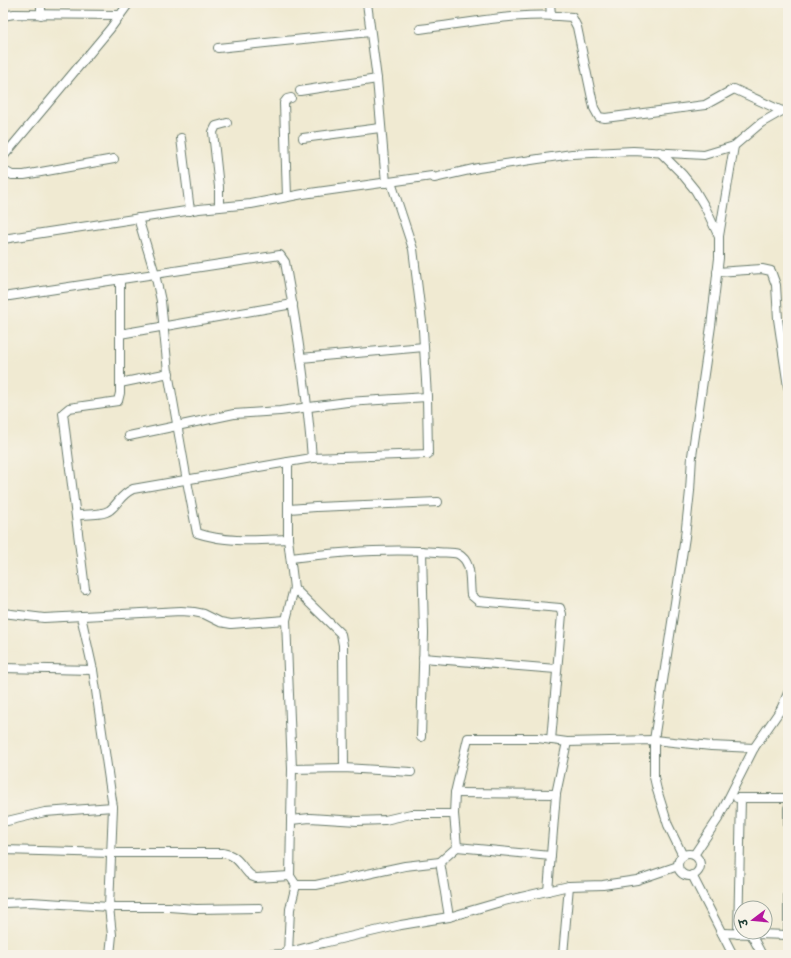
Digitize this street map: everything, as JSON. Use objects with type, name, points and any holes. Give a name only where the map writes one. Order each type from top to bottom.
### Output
[{"type":"street","points":[[41,3],[41,15]]},
{"type":"street","points":[[3,157],[110,29],[129,3]]},
{"type":"street","points":[[76,515],[110,511],[124,494],[133,489],[288,462],[312,458],[428,454],[424,347],[413,250],[389,182],[380,128],[377,79],[367,3]]},
{"type":"street","points":[[550,3],[552,15]]},
{"type":"street","points":[[3,16],[14,14],[120,14]]},
{"type":"street","points":[[420,30],[507,18],[552,15],[572,18],[577,27],[594,108],[599,117],[605,118],[705,105],[734,89],[785,110]]},
{"type":"street","points":[[218,48],[370,32]]},
{"type":"street","points":[[300,90],[377,79]]},
{"type":"street","points":[[287,197],[284,103],[287,99],[291,98]]},
{"type":"street","points":[[3,238],[190,210],[256,203],[287,197],[432,176],[434,178],[478,168],[572,154],[633,151],[704,155],[734,146],[761,123],[785,110]]},
{"type":"street","points":[[219,207],[219,187],[213,132],[216,126],[228,123]]},
{"type":"street","points":[[303,138],[380,128]]},
{"type":"street","points":[[181,138],[190,210]]},
{"type":"street","points":[[682,856],[668,825],[657,790],[654,777],[654,740],[685,537],[692,456],[710,334],[717,272],[719,236],[734,146]]},
{"type":"street","points":[[660,152],[682,174],[695,190],[705,206],[719,236]]},
{"type":"street","points":[[3,170],[12,175],[24,175],[114,159]]},
{"type":"street","points":[[138,218],[155,274],[161,301],[165,328],[168,373],[197,533],[211,538],[242,540],[288,539]]},
{"type":"street","points":[[3,297],[280,255],[285,262],[293,304],[308,407],[312,458]]},
{"type":"street","points":[[717,272],[762,269],[771,272],[776,285],[778,319],[788,387]]},
{"type":"street","points":[[85,589],[63,413],[69,408],[118,401],[120,383],[120,279]]},
{"type":"street","points":[[120,334],[165,328],[293,304]]},
{"type":"street","points":[[301,358],[424,347]]},
{"type":"street","points":[[120,383],[168,373]]},
{"type":"street","points":[[129,436],[234,414],[280,411],[347,402],[427,397]]},
{"type":"street","points":[[288,462],[288,539],[294,588],[286,620],[292,769],[290,876],[296,885],[290,909],[288,953]]},
{"type":"street","points":[[289,509],[438,502]]},
{"type":"street","points":[[290,558],[364,551],[422,551],[457,554],[466,561],[470,568],[469,582],[471,595],[478,601],[560,608],[562,614],[551,740]]},
{"type":"street","points":[[421,737],[424,633],[422,551]]},
{"type":"street","points":[[294,588],[341,634],[343,644],[344,768]]},
{"type":"street","points":[[3,613],[44,618],[181,611],[199,613],[220,622],[231,624],[286,620]]},
{"type":"street","points":[[81,616],[93,670],[114,807],[110,866],[109,907],[112,935],[110,955]]},
{"type":"street","points":[[423,658],[556,669]]},
{"type":"street","points":[[3,668],[93,670]]},
{"type":"street","points":[[694,855],[718,819],[754,748],[784,710],[788,693]]},
{"type":"street","points":[[457,847],[454,814],[455,793],[468,738],[538,738],[567,742],[654,740],[711,746],[754,748]]},
{"type":"street","points":[[548,891],[556,794],[567,742]]},
{"type":"street","points":[[292,769],[344,768],[410,772]]},
{"type":"street","points":[[455,793],[556,794]]},
{"type":"street","points":[[728,798],[788,798]]},
{"type":"street","points":[[739,900],[741,798]]},
{"type":"street","points":[[3,822],[45,812],[114,807]]},
{"type":"street","points":[[773,935],[788,936],[788,808]]},
{"type":"street","points":[[290,820],[310,818],[357,821],[385,820],[411,814],[454,814]]},
{"type":"street","points":[[296,885],[316,886],[405,866],[440,862],[457,847],[550,856]]},
{"type":"street","points":[[3,850],[112,853],[222,853],[231,855],[236,859],[252,877],[290,876]]},
{"type":"street","points":[[688,854],[694,855],[699,861],[698,871],[692,875],[683,874],[678,866],[678,860],[682,856],[688,854]]},
{"type":"street","points":[[440,862],[449,917]]},
{"type":"street","points":[[268,955],[288,953],[323,943],[401,925],[449,917],[504,901],[569,886],[603,885],[637,880],[678,866]]},
{"type":"street","points":[[692,875],[733,955]]},
{"type":"street","points":[[563,955],[569,886]]},
{"type":"street","points":[[3,903],[31,902],[109,907],[169,907],[196,909],[259,908]]},
{"type":"street","points":[[722,933],[733,934]]},
{"type":"street","points":[[754,940],[762,955]]}]
